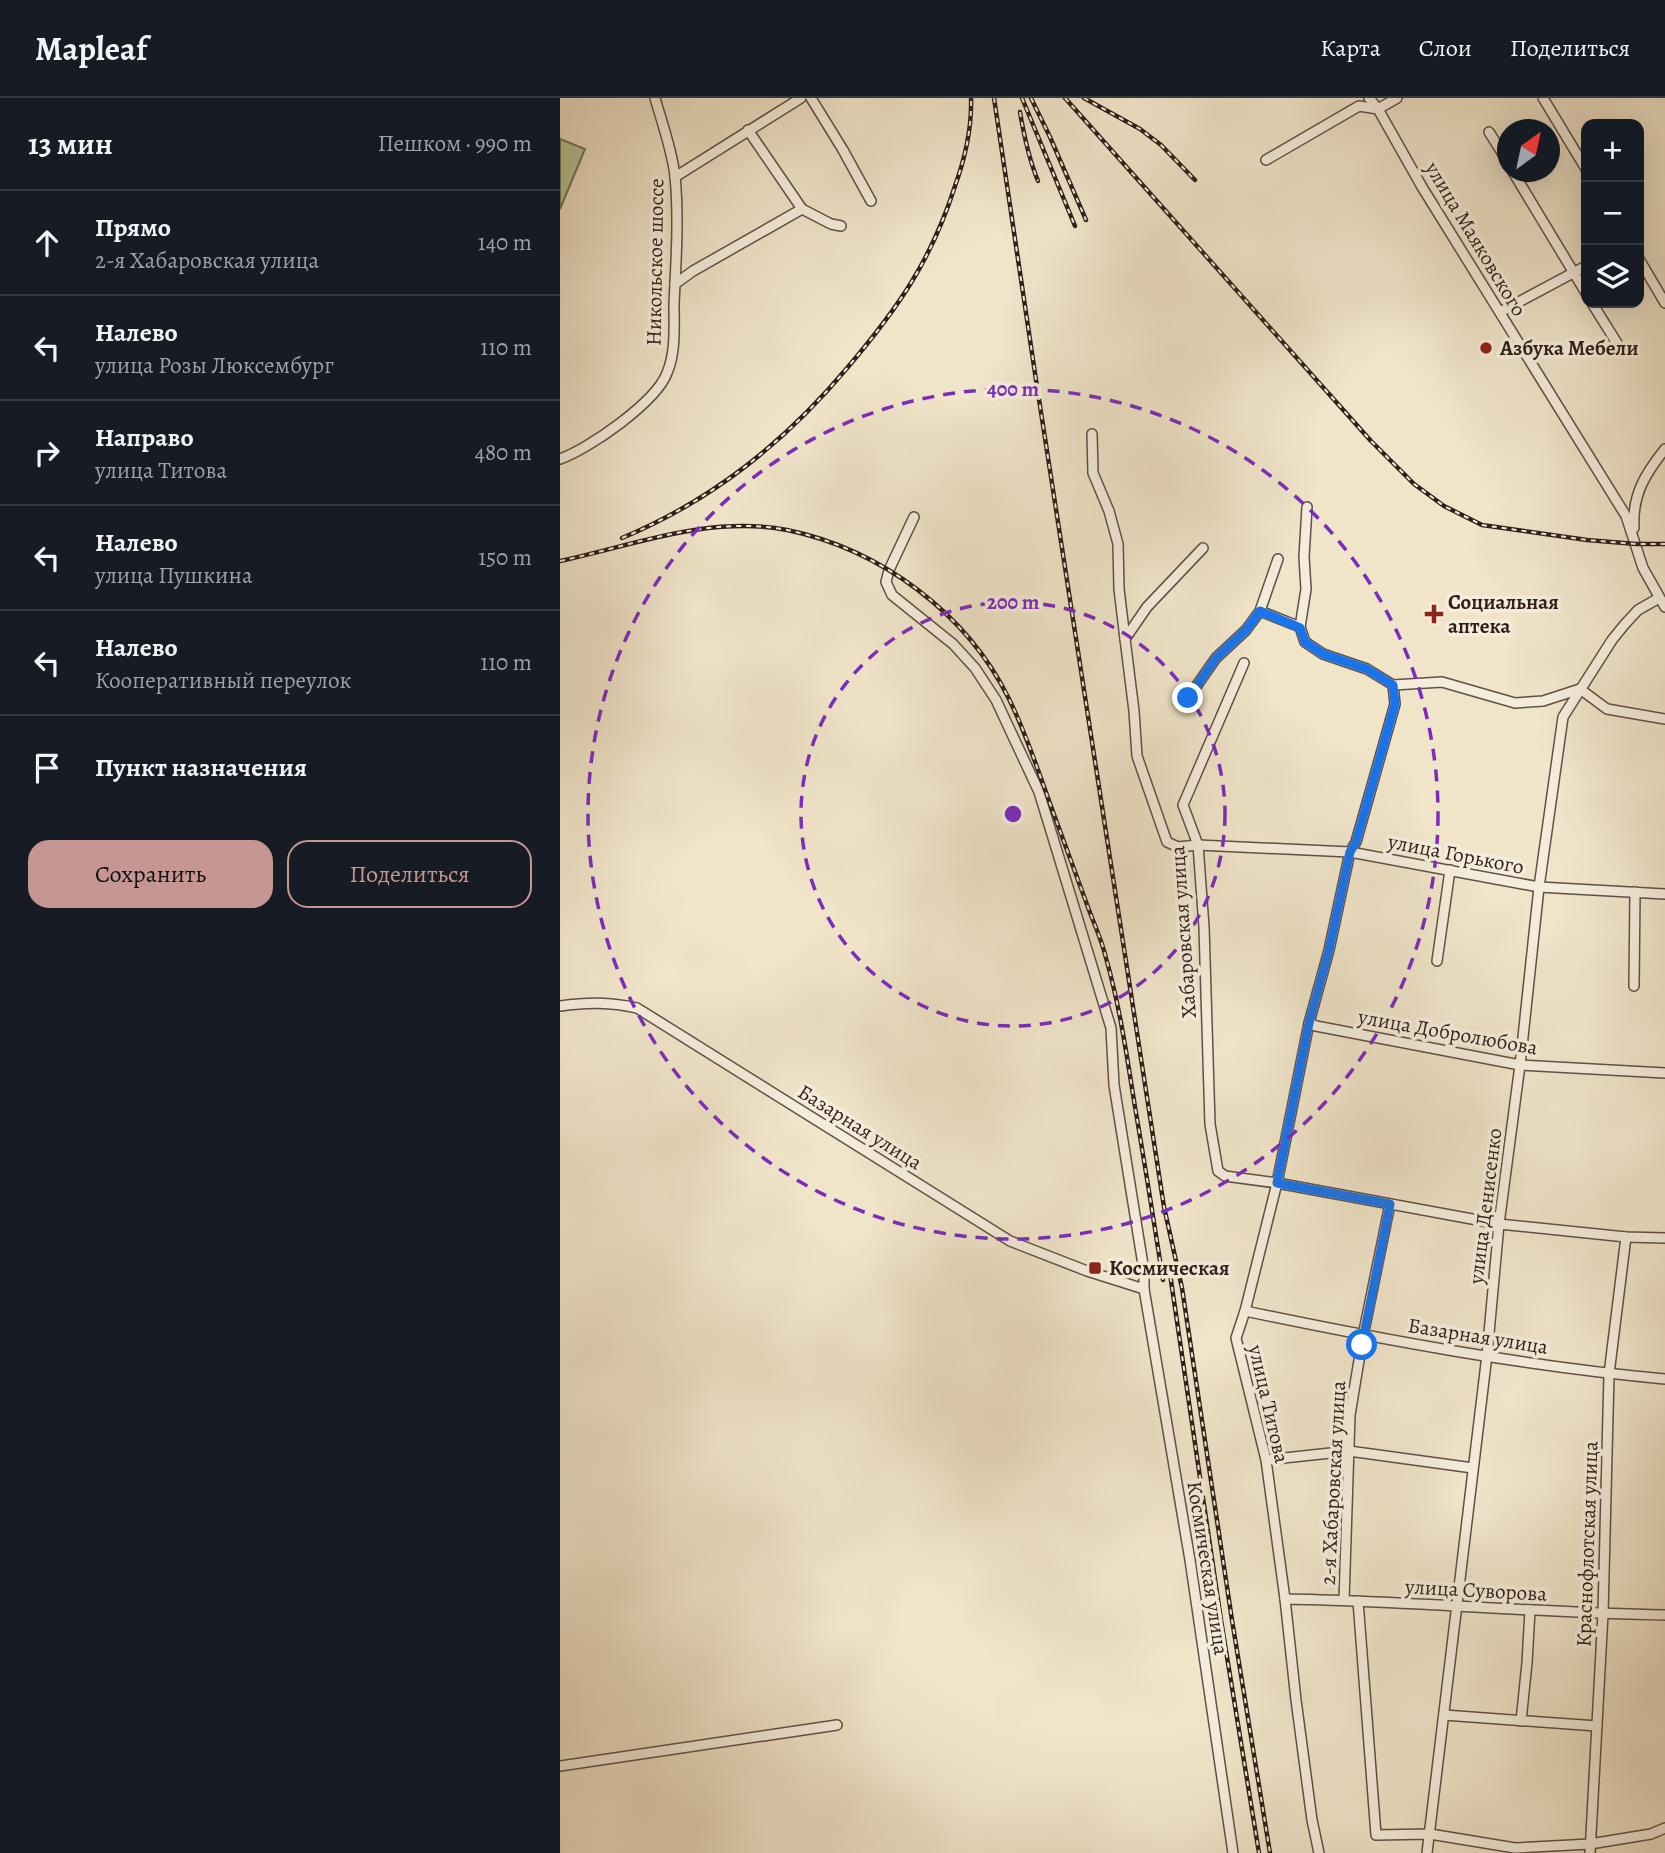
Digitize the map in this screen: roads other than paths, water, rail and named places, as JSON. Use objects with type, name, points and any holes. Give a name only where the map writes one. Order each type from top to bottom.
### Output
[{"type":"street","name":"Никольское шоссе","points":[[560,459],[607,432],[644,404],[667,374],[671,359],[677,227],[675,177],[655,98]]},
{"type":"street","points":[[675,177],[801,98]]},
{"type":"street","points":[[811,98],[872,201]]},
{"type":"street","name":"улица Маяковского","points":[[1369,98],[1626,516],[1643,568],[1665,607]]},
{"type":"street","points":[[1266,160],[1359,106],[1378,110],[1398,98]]},
{"type":"street","points":[[1543,98],[1581,161]]},
{"type":"street","points":[[748,130],[802,209],[831,224],[841,226]]},
{"type":"street","points":[[1489,132],[1497,145]]},
{"type":"street","points":[[1519,182],[1581,285]]},
{"type":"street","points":[[675,284],[802,209]]},
{"type":"street","points":[[1644,267],[1665,303]]},
{"type":"street","points":[[1500,312],[1581,270]]},
{"type":"street","points":[[1595,308],[1620,348]]},
{"type":"street","points":[[1092,434],[1093,473],[1110,511],[1118,544],[1119,589],[1125,639]]},
{"type":"street","points":[[1636,544],[1634,503],[1640,486],[1665,449]]},
{"type":"street","points":[[1307,506],[1304,557],[1306,589],[1300,628],[1305,642],[1323,654],[1367,669],[1393,685],[1441,682],[1515,703],[1543,701],[1580,690],[1607,709],[1665,719]]},
{"type":"street","name":"Космическая улица","points":[[914,517],[886,582],[892,596],[953,644],[975,668],[996,700],[1039,792],[1111,1028],[1114,1085],[1144,1271],[1144,1289],[1190,1560],[1233,1853]]},
{"type":"street","points":[[1125,639],[1147,607],[1203,548]]},
{"type":"street","points":[[1188,698],[1216,658],[1246,630],[1260,611],[1278,559]]},
{"type":"street","name":"улица Денисенко","points":[[1427,1853],[1487,1355],[1499,1224],[1520,1065],[1539,887],[1563,717],[1612,640],[1638,610],[1659,598]]},
{"type":"street","points":[[1260,611],[1300,628]]},
{"type":"street","name":"улица Горького","points":[[1125,639],[1137,756],[1167,842],[1178,847],[1198,845],[1350,852],[1539,887],[1665,894]]},
{"type":"street","name":"Хабаровская улица","points":[[1244,663],[1183,806],[1198,845],[1204,927],[1210,1124],[1218,1171],[1225,1175],[1277,1183]]},
{"type":"street","name":"улица Титова","points":[[1319,1853],[1312,1820],[1266,1460],[1236,1338],[1277,1183],[1309,1023],[1329,950],[1350,852],[1356,842],[1395,704],[1393,685]]},
{"type":"street","points":[[1437,961],[1450,870]]},
{"type":"street","points":[[1634,986],[1635,892]]},
{"type":"street","name":"Базарная улица","points":[[560,1006],[613,1003],[637,1008],[1010,1241],[1087,1271],[1144,1289]]},
{"type":"street","name":"улица Добролюбова","points":[[1309,1023],[1520,1065],[1665,1073]]},
{"type":"street","points":[[1277,1183],[1499,1224],[1626,1237],[1665,1238]]},
{"type":"street","name":"2-я Хабаровская улица","points":[[1343,1600],[1350,1415],[1363,1335],[1390,1204]]},
{"type":"street","name":"Краснофлотская улица","points":[[1590,1849],[1603,1614],[1609,1374],[1626,1237]]},
{"type":"street","name":"Базарная улица","points":[[1245,1311],[1363,1335],[1609,1374],[1665,1379]]},
{"type":"street","points":[[1266,1460],[1349,1451],[1473,1468]]},
{"type":"street","name":"улица Суворова","points":[[1285,1599],[1665,1615]]},
{"type":"street","name":"2-я Хабаровская улица","points":[[1358,1601],[1376,1835],[1430,1834]]},
{"type":"street","points":[[1521,1721],[1530,1610]]},
{"type":"street","points":[[1444,1715],[1597,1726]]},
{"type":"street","points":[[560,1766],[836,1725]]},
{"type":"street","points":[[1430,1834],[1515,1848],[1590,1849],[1665,1828]]},
{"type":"railway","points":[[622,538],[687,506],[746,466],[799,420],[866,345],[911,283],[946,213],[965,154],[971,98]]},
{"type":"railway","points":[[994,98],[1164,1207],[1182,1288],[1270,1853]]},
{"type":"railway","points":[[1022,98],[1075,226]]},
{"type":"railway","points":[[1031,98],[1086,220]]},
{"type":"railway","points":[[1065,98],[1371,441],[1414,484],[1444,506],[1482,525],[1587,540],[1665,544]]},
{"type":"railway","points":[[1084,98],[1140,129],[1161,145],[1195,180]]},
{"type":"railway","points":[[1020,112],[1038,181]]},
{"type":"railway","points":[[560,561],[701,529],[758,526],[787,530],[822,539],[887,569],[917,589],[970,639],[991,668],[1016,713],[1104,952],[1123,1032],[1163,1280]]},
{"type":"railway","points":[[1169,1267],[1221,1620],[1259,1853]]},
{"type":"place","name":"Азбука Мебели","points":[[1486,348]]},
{"type":"place","name":"Социальная аптека","points":[[1434,614]]},
{"type":"place","name":"Космическая","points":[[1095,1268]]}]
